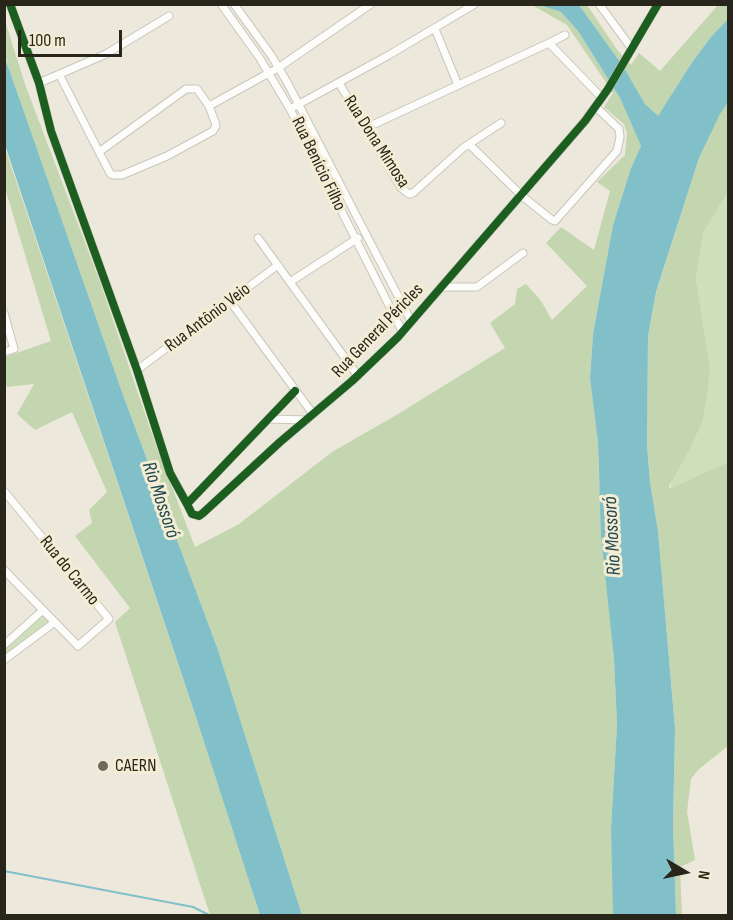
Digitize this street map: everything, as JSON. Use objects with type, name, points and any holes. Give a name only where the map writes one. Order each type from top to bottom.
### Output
[{"type":"street","points":[[10,4],[39,83],[51,131],[137,370],[170,472],[187,504],[295,391]]},
{"type":"street","name":"Rua Benício Filho","points":[[221,4],[269,73],[290,109],[402,331]]},
{"type":"street","name":"Rua Benício Filho","points":[[234,4],[278,68],[299,104],[411,321]]},
{"type":"street","points":[[209,106],[278,68],[371,4]]},
{"type":"street","points":[[290,109],[435,29],[475,4]]},
{"type":"street","points":[[599,4],[631,52]]},
{"type":"street","name":"Rua General Péricles","points":[[187,504],[192,514],[199,516],[203,513],[358,376],[402,331],[596,107],[658,4]]},
{"type":"street","points":[[39,83],[106,54],[169,16]]},
{"type":"street","points":[[240,29],[248,23]]},
{"type":"street","points":[[435,29],[458,85]]},
{"type":"street","points":[[366,128],[565,35]]},
{"type":"street","points":[[549,43],[602,98]]},
{"type":"street","points":[[59,74],[99,152],[112,175],[129,172],[167,156],[213,131],[216,126],[209,106],[197,89],[190,88],[99,152]]},
{"type":"street","name":"Rua Dona Mimosa","points":[[339,83],[404,191],[409,194],[469,144],[501,123]]},
{"type":"street","points":[[469,144],[521,195],[555,221],[617,151],[619,129],[596,107]]},
{"type":"street","points":[[290,282],[364,233]]},
{"type":"street","points":[[258,238],[358,376]]},
{"type":"street","name":"Rua General Péricles","points":[[441,287],[477,287],[523,253]]},
{"type":"street","name":"Rua Antônio Veio","points":[[137,370],[278,265]]},
{"type":"street","points":[[231,301],[295,391],[310,417],[268,419]]},
{"type":"street","points":[[4,313],[14,349],[4,352]]},
{"type":"street","name":"Rua do Carmo","points":[[4,570],[78,646],[109,620],[5,492]]},
{"type":"street","points":[[4,645],[44,610]]},
{"type":"street","points":[[4,660],[55,622]]},
{"type":"green space","points":[[532,5],[561,12],[578,31],[620,98],[641,146],[631,168],[613,225],[593,334],[590,378],[598,443],[617,725],[611,829],[614,915],[302,915],[218,650],[123,395],[10,73],[5,55],[4,18],[26,87],[100,282],[155,443],[195,547],[239,524],[332,452],[505,348],[490,323],[515,304],[517,289],[526,284],[541,301],[552,320],[587,286],[546,243],[561,227],[594,250],[610,191],[597,182],[625,155],[627,133],[624,124],[604,107],[613,93],[567,25]]},
{"type":"green space","points":[[579,5],[587,5],[618,51],[631,65],[639,53],[660,71],[718,5],[728,5],[728,19],[710,38],[691,64],[658,117],[645,104],[623,66]]},
{"type":"green space","points":[[728,102],[728,192],[703,233],[696,279],[710,368],[707,395],[702,423],[669,486],[670,489],[728,462],[728,746],[699,769],[691,779],[687,812],[695,860],[680,867],[682,915],[676,915],[673,825],[675,729],[658,531],[647,445],[648,336],[656,293],[699,158],[720,113]]},
{"type":"green space","points":[[4,145],[260,915],[210,915],[115,622],[130,608],[75,536],[92,523],[89,510],[107,492],[72,412],[35,430],[17,414],[34,384],[7,387],[5,357],[51,341],[5,188]]},
{"type":"green space","points":[[728,192],[728,462],[670,490],[672,478],[691,447],[702,423],[710,368],[696,279],[703,233]]},
{"type":"green space","points":[[43,615],[51,622],[5,657],[5,648]]},
{"type":"water","name":"Rio Mossoró","points":[[539,5],[579,5],[623,66],[645,104],[658,116],[691,64],[710,38],[728,19],[728,102],[699,158],[656,292],[648,336],[647,445],[658,531],[675,729],[673,825],[676,915],[614,916],[613,913],[611,829],[617,725],[614,659],[601,535],[598,443],[590,378],[593,334],[613,225],[631,168],[641,146],[620,98],[578,31],[561,12]]},
{"type":"water","name":"Rio Mossoró","points":[[4,55],[123,395],[218,650],[302,915],[260,915],[5,145]]},
{"type":"waterway","points":[[4,871],[193,907],[211,916]]},
{"type":"cycle path","points":[[10,4],[39,83],[51,131],[137,370],[170,473],[187,504]]},
{"type":"cycle path","points":[[295,391],[187,504],[192,514],[199,516],[203,513],[280,442],[352,381],[398,337],[585,121],[608,89],[658,4]]},
{"type":"place","name":"CAERN","points":[[103,766]]}]
